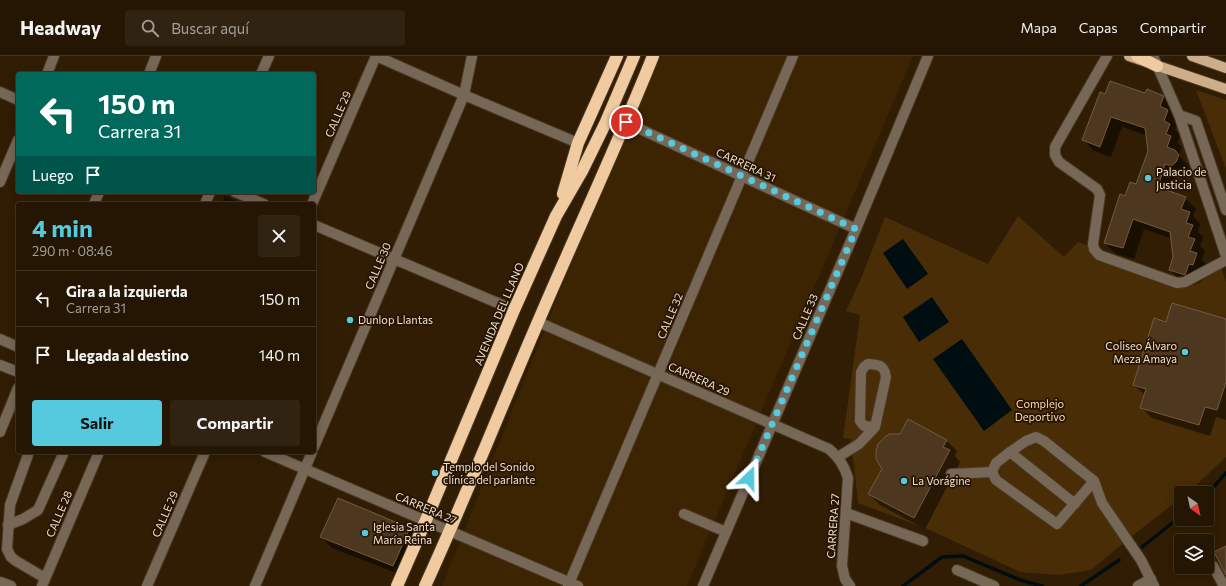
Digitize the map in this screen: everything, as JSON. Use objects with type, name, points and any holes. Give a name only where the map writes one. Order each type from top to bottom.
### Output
[{"type":"highway","points":[[556,216],[578,143],[617,56]]},
{"type":"highway","name":"AVENIDA DEL LLANO","points":[[397,586],[514,310],[556,216],[582,171],[605,124],[634,56]]},
{"type":"highway","points":[[425,586],[450,531],[538,322],[626,122],[653,56]]},
{"type":"highway","points":[[1137,56],[1155,61]]},
{"type":"main road","points":[[1129,56],[1155,61],[1226,89]]},
{"type":"main road","points":[[1192,56],[1226,68]]},
{"type":"street","points":[[47,72],[54,56]]},
{"type":"street","points":[[150,72],[156,56]]},
{"type":"street","points":[[262,72],[269,56]]},
{"type":"street","points":[[376,56],[578,143]]},
{"type":"street","name":"CALLE 29","points":[[313,202],[376,56]]},
{"type":"street","name":"CALLE 30","points":[[316,442],[464,95],[472,56]]},
{"type":"street","name":"CALLE 32","points":[[572,585],[658,374],[793,56]]},
{"type":"street","name":"CALLE 33","points":[[703,586],[856,229],[928,56]]},
{"type":"street","points":[[1107,56],[1055,147],[1055,155],[1059,162],[1097,189],[1100,195],[1093,244],[1094,250],[1099,255],[1177,283],[1185,282],[1226,260]]},
{"type":"street","points":[[1155,61],[1179,115],[1226,256]]},
{"type":"street","points":[[0,92],[16,99]]},
{"type":"street","points":[[1179,115],[1196,121],[1226,210]]},
{"type":"street","name":"CARRERA 31","points":[[626,122],[856,229]]},
{"type":"street","points":[[0,182],[16,145]]},
{"type":"street","points":[[240,194],[259,202]]},
{"type":"street","points":[[1220,238],[1226,225]]},
{"type":"street","points":[[316,226],[514,310]]},
{"type":"street","name":"CARRERA 29","points":[[538,322],[829,449],[838,457],[845,467]]},
{"type":"street","points":[[0,339],[16,346]]},
{"type":"street","points":[[838,457],[859,444],[875,427],[886,378],[885,370],[880,365],[868,364],[864,367],[862,372],[860,421],[864,426],[875,427]]},
{"type":"street","points":[[0,365],[16,371]]},
{"type":"street","points":[[0,432],[16,393]]},
{"type":"street","points":[[992,472],[996,463],[1026,441],[1036,437],[1044,441],[1094,481],[1102,503],[1141,560],[1153,583],[1138,586]]},
{"type":"street","points":[[1010,452],[1075,504]]},
{"type":"street","points":[[28,454],[10,505],[7,549],[11,557],[43,582]]},
{"type":"street","points":[[8,525],[23,519],[38,510],[63,454]]},
{"type":"street","name":"CALLE 28","points":[[43,582],[98,454]]},
{"type":"street","name":"CALLE 29","points":[[147,586],[204,454]]},
{"type":"street","name":"CARRERA 27","points":[[270,454],[426,520],[572,585]]},
{"type":"street","points":[[254,586],[311,454]]},
{"type":"street","name":"CARRERA 27","points":[[845,467],[848,478],[842,566],[845,580],[850,586]]},
{"type":"street","points":[[951,474],[992,472]]},
{"type":"street","points":[[992,472],[996,480],[1057,524],[1094,481]]},
{"type":"street","points":[[846,513],[923,541]]},
{"type":"street","points":[[684,514],[726,532]]},
{"type":"street","points":[[1214,568],[1224,586]]},
{"type":"street","points":[[957,570],[994,586]]},
{"type":"street","points":[[0,582],[11,586]]},
{"type":"shaded area","points":[[654,56],[913,56],[687,586],[442,586]]},
{"type":"shaded area","points":[[903,239],[928,274],[907,289],[883,253]]},
{"type":"shaded area","points":[[932,297],[949,322],[919,342],[903,317]]},
{"type":"shaded area","points":[[962,339],[1012,410],[984,431],[933,359]]},
{"type":"green space","points":[[1196,90],[1226,100],[1226,169]]},
{"type":"green space","name":"Complejo Deportivo","points":[[1018,216],[1064,257],[1078,242],[1198,284],[1220,266],[1226,281],[1226,457],[1195,486],[1174,486],[1174,503],[1091,570],[1059,575],[1020,572],[932,531],[858,503],[851,439],[843,438],[860,315],[846,311],[862,276],[885,217],[988,264]]},
{"type":"building","name":"Palacio de Justicia","points":[[1110,81],[1145,93],[1147,89],[1164,96],[1160,106],[1168,110],[1164,121],[1170,124],[1166,134],[1171,136],[1167,147],[1175,150],[1179,155],[1176,162],[1171,166],[1165,164],[1158,187],[1186,197],[1181,209],[1190,212],[1186,223],[1193,225],[1188,237],[1195,239],[1190,251],[1197,253],[1193,265],[1189,264],[1185,275],[1169,270],[1173,257],[1170,232],[1133,219],[1123,248],[1104,243],[1120,194],[1125,196],[1130,182],[1136,184],[1148,151],[1145,128],[1111,117],[1100,147],[1082,140],[1100,92],[1105,94]]},
{"type":"building","name":"Coliseo Álvaro Meza Amaya","points":[[1172,303],[1226,319],[1226,382],[1217,410],[1205,407],[1199,425],[1140,408],[1146,389],[1133,385],[1154,318],[1166,322]]},
{"type":"building","name":"La Vorágine","points":[[908,419],[947,440],[943,447],[950,450],[914,518],[868,494],[882,469],[876,459],[878,444],[890,434],[900,434]]},
{"type":"building","name":"Iglesia Santa María Reina","points":[[338,498],[410,528],[393,566],[320,537]]},
{"type":"building","points":[[1226,546],[1226,575],[1214,552]]},
{"type":"waterway","points":[[1214,486],[1226,473]]},
{"type":"waterway","points":[[1142,547],[1174,522]]},
{"type":"waterway","points":[[903,586],[942,557],[963,556],[1020,580],[1042,586]]},
{"type":"waterway","points":[[1081,586],[1119,560]]},
{"type":"place","name":"Palacio de Justicia","points":[[1148,178]]},
{"type":"place","name":"Dunlop Llantas","points":[[350,320]]},
{"type":"place","name":"Coliseo Álvaro Meza Amaya","points":[[1185,352]]},
{"type":"place","name":"Templo del Sonido clínica del parlante","points":[[435,473]]},
{"type":"place","name":"La Vorágine","points":[[904,481]]},
{"type":"place","name":"Iglesia Santa María Reina","points":[[365,533]]},
{"type":"route","points":[[626,122],[856,229],[749,478]]}]
